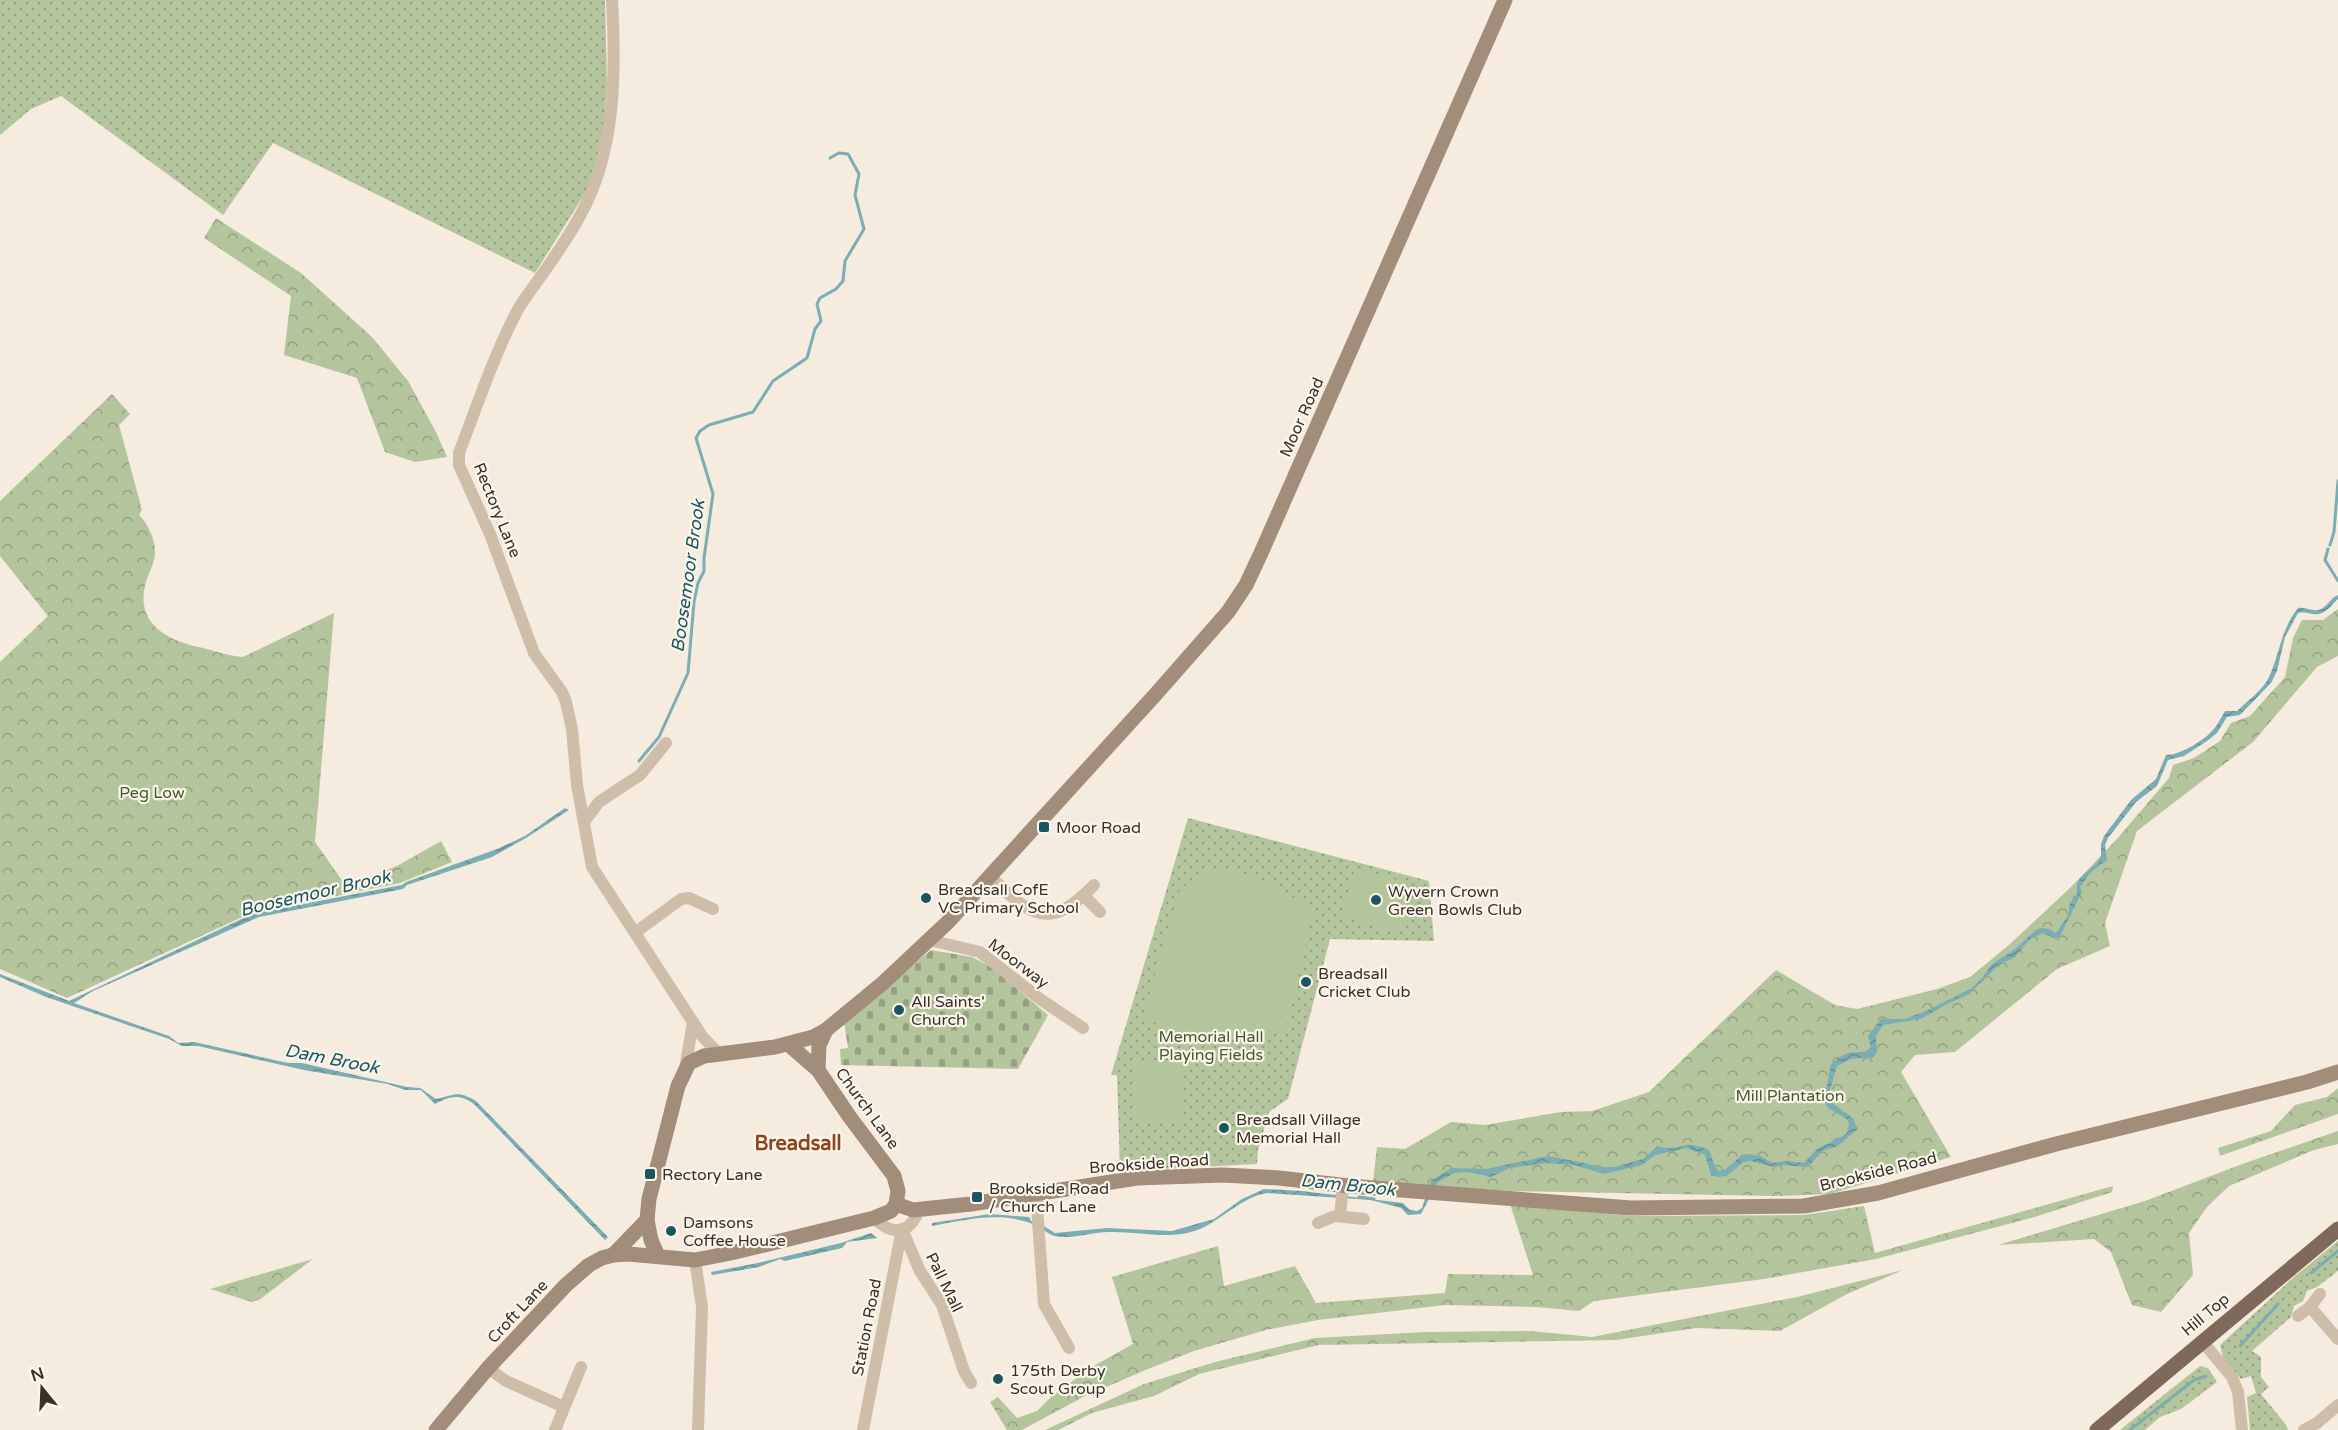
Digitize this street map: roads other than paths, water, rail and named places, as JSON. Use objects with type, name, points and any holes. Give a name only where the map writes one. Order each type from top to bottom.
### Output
[{"type":"main road","name":"Hill Top","points":[[2097,1430],[2338,1229]]},
{"type":"street","name":"Rectory Lane","points":[[612,0],[614,33],[611,99],[601,168],[581,215],[517,311],[488,377],[459,453],[459,465],[490,534],[534,652],[559,687],[566,702],[572,729],[578,790],[592,867],[702,1036],[719,1054]]},
{"type":"street","name":"Moor Road","points":[[719,1054],[788,1044],[813,1037],[826,1030],[929,940],[1155,695],[1228,612],[1246,585],[1506,0]]},
{"type":"street","points":[[584,822],[599,802],[640,775],[666,743]]},
{"type":"street","points":[[578,790],[594,796],[609,796]]},
{"type":"street","points":[[990,876],[1022,907],[1049,914],[1069,909],[1094,885]]},
{"type":"street","points":[[1084,896],[1100,912]]},
{"type":"street","points":[[636,932],[681,899],[688,898],[713,909]]},
{"type":"street","name":"Moorway","points":[[929,940],[980,952],[1040,999],[1083,1028]]},
{"type":"street","points":[[693,1022],[685,1069],[678,1086],[649,1199],[647,1220],[652,1256],[695,1260],[731,1253],[874,1218],[891,1211],[896,1204]]},
{"type":"street","points":[[818,1070],[819,1045],[826,1030]]},
{"type":"street","name":"Church Lane","points":[[788,1044],[818,1070],[849,1116],[890,1167],[898,1191],[896,1204]]},
{"type":"street","points":[[685,1069],[695,1059],[719,1054]]},
{"type":"street","name":"Brookside Road","points":[[896,1204],[909,1210],[971,1204],[1125,1180],[1175,1176],[1264,1177],[1342,1193],[1422,1192],[1631,1208],[1803,1206],[1866,1196],[2338,1072]]},
{"type":"street","points":[[1036,1193],[1044,1304],[1069,1348]]},
{"type":"street","points":[[1340,1216],[1342,1193]]},
{"type":"street","name":"Station Road","points":[[863,1430],[902,1229],[912,1224],[919,1209]]},
{"type":"street","points":[[1318,1223],[1328,1217],[1364,1219]]},
{"type":"street","points":[[874,1218],[889,1230],[902,1229]]},
{"type":"street","points":[[613,1255],[647,1220]]},
{"type":"street","name":"Pall Mall","points":[[902,1229],[920,1271],[942,1305],[964,1371],[971,1383]]},
{"type":"street","name":"Croft Lane","points":[[436,1430],[488,1368],[579,1273],[589,1265],[613,1255],[652,1256]]},
{"type":"street","points":[[695,1260],[702,1307],[698,1430]]},
{"type":"street","points":[[2298,1316],[2310,1307],[2320,1294]]},
{"type":"street","points":[[2310,1307],[2338,1339]]},
{"type":"street","points":[[2202,1341],[2232,1377],[2238,1392],[2242,1430]]},
{"type":"street","points":[[555,1430],[581,1367]]},
{"type":"street","points":[[488,1368],[506,1381],[564,1407]]},
{"type":"street","points":[[2304,1430],[2317,1423],[2338,1405]]},
{"type":"water","points":[[2338,595],[2338,599],[2321,613],[2298,613],[2285,637],[2277,671],[2271,683],[2240,715],[2227,717],[2217,733],[2207,741],[2184,756],[2168,760],[2157,786],[2136,802],[2108,838],[2105,845],[2107,860],[2090,873],[2080,887],[2082,892],[2060,936],[2056,939],[2043,933],[2029,940],[2015,957],[1999,965],[1969,994],[1921,1019],[1883,1025],[1876,1036],[1877,1052],[1873,1057],[1851,1059],[1837,1066],[1830,1090],[1831,1102],[1854,1119],[1857,1130],[1836,1147],[1821,1151],[1806,1167],[1784,1165],[1774,1167],[1751,1161],[1743,1162],[1727,1176],[1719,1177],[1711,1175],[1705,1155],[1686,1148],[1655,1155],[1642,1165],[1604,1174],[1574,1165],[1546,1163],[1510,1168],[1491,1177],[1468,1172],[1454,1173],[1438,1182],[1421,1214],[1408,1215],[1401,1208],[1371,1200],[1268,1193],[1250,1198],[1208,1225],[1189,1233],[1155,1235],[1109,1232],[1061,1237],[1042,1229],[1042,1225],[1055,1233],[1107,1228],[1172,1231],[1214,1219],[1242,1199],[1264,1189],[1302,1191],[1403,1203],[1410,1210],[1417,1211],[1422,1208],[1431,1181],[1451,1168],[1486,1169],[1547,1156],[1599,1167],[1614,1167],[1643,1159],[1658,1146],[1670,1148],[1694,1145],[1709,1150],[1719,1171],[1726,1169],[1742,1155],[1748,1154],[1760,1156],[1773,1163],[1785,1161],[1804,1163],[1817,1149],[1845,1135],[1850,1128],[1847,1119],[1828,1108],[1824,1101],[1831,1064],[1848,1053],[1863,1052],[1871,1047],[1868,1036],[1881,1019],[1904,1019],[1924,1012],[1972,988],[1992,964],[2014,950],[2036,930],[2049,929],[2056,933],[2068,916],[2070,903],[2077,895],[2077,884],[2080,878],[2098,862],[2101,856],[2104,836],[2131,800],[2156,779],[2166,755],[2191,747],[2203,739],[2214,729],[2225,711],[2237,711],[2263,686],[2273,668],[2288,624],[2298,608],[2318,610]]},
{"type":"water","points":[[565,808],[569,810],[492,857],[407,885],[403,889],[259,917],[93,991],[74,1003],[169,1036],[178,1043],[194,1042],[288,1063],[302,1063],[420,1088],[436,1099],[456,1094],[464,1095],[476,1101],[608,1237],[605,1240],[470,1101],[455,1097],[435,1104],[421,1090],[405,1090],[388,1084],[304,1070],[198,1046],[182,1046],[169,1039],[46,997],[0,977],[0,974],[69,1001],[252,914],[402,885],[525,836]]},
{"type":"water","points":[[990,1214],[1029,1217],[1033,1224],[995,1217],[932,1226],[932,1223]]},
{"type":"water","points":[[871,1233],[877,1238],[847,1242],[842,1248],[785,1261],[780,1259],[759,1267],[712,1275],[711,1272],[841,1243]]},
{"type":"waterway","name":"Boosemoor Brook","points":[[639,761],[659,737],[688,673],[694,602],[698,583],[704,571],[713,494],[696,438],[700,431],[709,425],[753,412],[773,381],[807,358],[815,329],[821,321],[817,304],[820,298],[836,289],[843,281],[845,261],[864,229],[855,195],[859,174],[848,154],[839,153],[830,158]]},
{"type":"waterway","points":[[2330,545],[2334,532],[2338,481]]},
{"type":"waterway","points":[[2328,549],[2325,560],[2338,581]]},
{"type":"waterway","name":"Dam Brook","points":[[1359,1197],[1374,1199]]},
{"type":"waterway","points":[[2311,1273],[2338,1251]]},
{"type":"waterway","points":[[2240,1346],[2278,1304]]},
{"type":"waterway","points":[[2130,1430],[2194,1380],[2206,1376]]},
{"type":"place","name":"Moor Road","points":[[1044,827]]},
{"type":"place","name":"Breadsall CofE VC Primary School","points":[[926,898]]},
{"type":"place","name":"Wyvern Crown Green Bowls Club","points":[[1376,900]]},
{"type":"place","name":"Breadsall Cricket Club","points":[[1306,982]]},
{"type":"place","name":"All Saints' Church","points":[[899,1010]]},
{"type":"place","name":"Breadsall Village Memorial Hall","points":[[1224,1128]]},
{"type":"place","name":"Rectory Lane","points":[[650,1174]]},
{"type":"place","name":"Brookside Road / Church Lane","points":[[977,1197]]},
{"type":"place","name":"Damsons Coffee House","points":[[671,1231]]},
{"type":"place","name":"175th Derby Scout Group","points":[[998,1379]]},
{"type":"district","name":"Breadsall","points":[[798,1143]]},
{"type":"park label","name":"Peg Low","points":[[152,792]]},
{"type":"park label","name":"Memorial Hall Playing Fields","points":[[1211,1045]]},
{"type":"park label","name":"Mill Plantation","points":[[1790,1095]]}]
